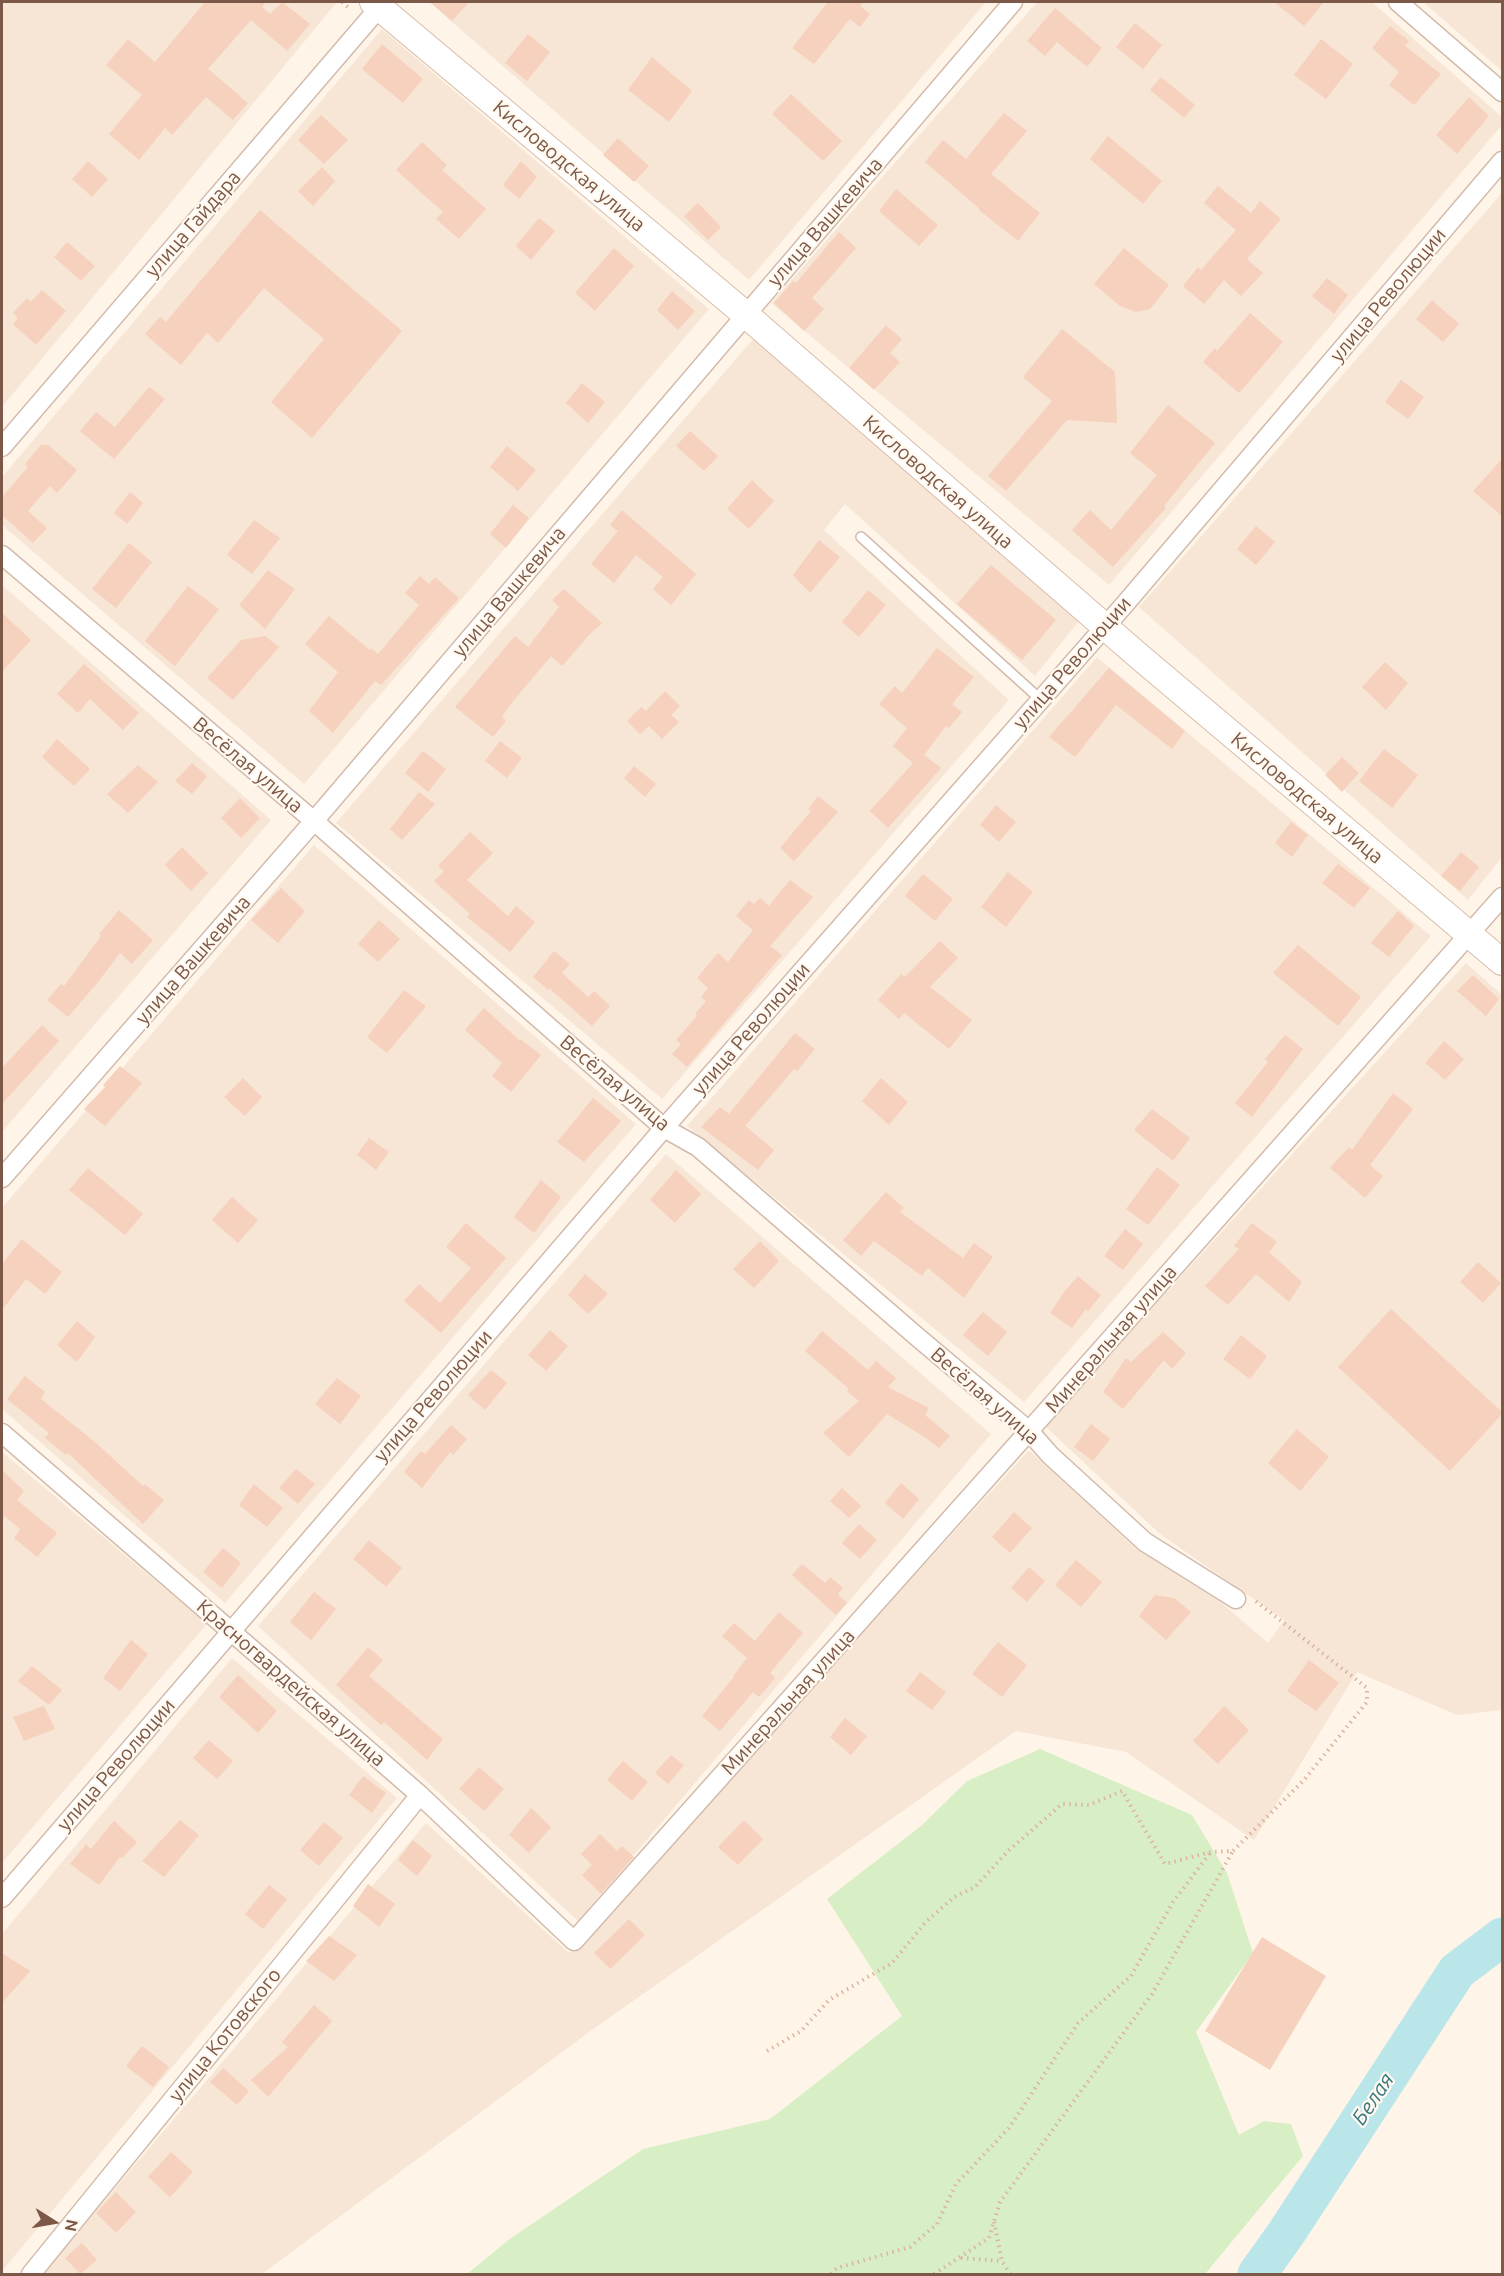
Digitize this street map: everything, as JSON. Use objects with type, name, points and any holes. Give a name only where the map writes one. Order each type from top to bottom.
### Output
[{"type":"main road","name":"Кисловодская улица","points":[[379,3],[745,314],[1105,626],[1503,962]]},
{"type":"street","name":"улица Вашкевича","points":[[2,1178],[314,821],[1013,2]]},
{"type":"street","points":[[1398,2],[1503,92]]},
{"type":"street","name":"улица Гайдара","points":[[2,447],[379,3]]},
{"type":"street","name":"улица Революции","points":[[2,1898],[664,1128],[1105,626],[1503,161]]},
{"type":"street","name":"Весёлая улица","points":[[2,555],[314,821],[664,1128],[698,1147],[1029,1431],[1050,1455],[1145,1542],[1236,1599]]},
{"type":"street","name":"Минеральная улица","points":[[574,1941],[1503,897]]},
{"type":"street","name":"Красногвардейская улица","points":[[2,1433],[420,1795],[574,1941]]},
{"type":"street","name":"улица Котовского","points":[[31,2274],[420,1795]]},
{"type":"lane","points":[[861,537],[1040,699]]},
{"type":"path","points":[[934,2274],[989,2238],[1000,2202],[1152,1994],[1233,1851],[1304,1780],[1367,1702],[1367,1688],[1247,1594],[1236,1599]]},
{"type":"path","points":[[767,2051],[801,2031],[829,2000],[892,1963],[926,1922],[954,1898],[975,1887],[1008,1851],[1062,1804],[1089,1805],[1122,1791],[1165,1864],[1211,1852],[1233,1851]]},
{"type":"path","points":[[831,2274],[837,2268],[910,2247],[937,2224],[956,2184],[1009,2128],[1078,2023],[1131,1976],[1173,1902],[1211,1852]]},
{"type":"path","points":[[994,2222],[1002,2261],[1010,2274]]},
{"type":"path","points":[[959,2258],[1002,2261]]},
{"type":"shaded area","points":[[2,2],[337,2],[2,407]]},
{"type":"shaded area","points":[[429,2],[986,2],[749,280]]},
{"type":"shaded area","points":[[1037,2],[1372,2],[1502,117],[1502,125],[1109,585],[771,303]]},
{"type":"shaded area","points":[[1423,2],[1502,2],[1502,71]]},
{"type":"shaded area","points":[[382,29],[709,309],[304,784],[2,525],[2,477]]},
{"type":"shaded area","points":[[1502,193],[1502,857],[1468,900],[1139,607]]},
{"type":"shaded area","points":[[754,338],[1079,621],[1035,676],[845,504],[824,530],[1009,700],[662,1099],[336,823]]},
{"type":"shaded area","points":[[2,585],[271,820],[2,1132]]},
{"type":"shaded area","points":[[1097,657],[1431,936],[1024,1402],[687,1126]]},
{"type":"shaded area","points":[[314,845],[636,1124],[225,1603],[2,1409],[2,1208]]},
{"type":"shaded area","points":[[1466,963],[1502,995],[1502,1710],[1457,1715],[1357,1672],[1254,1840],[1126,1752],[1016,1731],[592,2030],[262,2274],[42,2274],[426,1823],[569,1953],[1029,1450],[1136,1549],[1223,1604],[1268,1643],[1284,1620],[1160,1534],[1045,1426]]},
{"type":"shaded area","points":[[666,1154],[991,1434],[578,1921],[258,1626]]},
{"type":"shaded area","points":[[2,1452],[207,1624],[2,1863]]},
{"type":"shaded area","points":[[232,1658],[397,1798],[2,2271],[2,1934]]},
{"type":"green space","points":[[1040,1749],[1192,1815],[1227,1873],[1253,1953],[1196,2032],[1239,2135],[1264,2121],[1291,2124],[1303,2156],[1205,2274],[467,2274],[511,2238],[643,2149],[770,2119],[902,2016],[827,1899],[921,1826],[967,1781]]},
{"type":"building","points":[[205,2],[266,2],[262,7],[270,14],[282,2],[310,24],[287,51],[251,20],[208,69],[248,103],[233,120],[206,97],[172,135],[165,128],[139,160],[109,134],[142,95],[106,65],[128,39],[155,62]]},
{"type":"building","points":[[430,2],[469,2],[452,21]]},
{"type":"building","points":[[828,2],[863,2],[860,6],[870,14],[860,27],[850,19],[814,64],[792,48]]},
{"type":"building","points":[[1274,2],[1324,2],[1304,26]]},
{"type":"building","points":[[1055,8],[1102,48],[1087,67],[1057,42],[1045,56],[1027,41]]},
{"type":"building","points":[[1135,23],[1162,45],[1143,69],[1116,47]]},
{"type":"building","points":[[1390,26],[1409,41],[1405,46],[1441,74],[1414,105],[1389,85],[1399,72],[1372,48]]},
{"type":"building","points":[[528,34],[550,52],[527,81],[505,63]]},
{"type":"building","points":[[1321,39],[1353,64],[1326,99],[1294,75]]},
{"type":"building","points":[[382,44],[423,79],[403,103],[362,69]]},
{"type":"building","points":[[652,57],[692,91],[669,122],[628,90]]},
{"type":"building","points":[[1161,77],[1195,105],[1184,118],[1150,90]]},
{"type":"building","points":[[791,94],[842,141],[823,161],[772,114]]},
{"type":"building","points":[[1469,97],[1489,116],[1457,154],[1436,135]]},
{"type":"building","points":[[1004,113],[1027,131],[991,174],[1040,213],[1018,241],[925,162],[943,140],[966,159]]},
{"type":"building","points":[[321,115],[348,140],[324,164],[298,140]]},
{"type":"building","points":[[1108,136],[1162,181],[1143,204],[1090,159]]},
{"type":"building","points":[[618,138],[649,166],[634,182],[603,155]]},
{"type":"building","points":[[422,142],[447,165],[442,170],[486,209],[459,239],[436,219],[443,212],[396,170]]},
{"type":"building","points":[[88,161],[108,179],[92,197],[72,179]]},
{"type":"building","points":[[521,161],[537,177],[519,199],[503,185]]},
{"type":"building","points":[[322,167],[335,181],[313,206],[298,191]]},
{"type":"building","points":[[1218,186],[1251,213],[1260,201],[1281,219],[1247,259],[1263,273],[1241,296],[1224,280],[1204,304],[1183,286],[1198,267],[1201,270],[1236,230],[1204,203]]},
{"type":"building","points":[[896,189],[938,225],[919,246],[879,211]]},
{"type":"building","points":[[698,203],[721,227],[708,240],[684,216]]},
{"type":"building","points":[[260,210],[402,331],[312,438],[271,402],[324,339],[264,288],[218,343],[207,333],[181,365],[145,334],[160,317],[166,322]]},
{"type":"building","points":[[539,218],[555,231],[531,260],[516,246]]},
{"type":"building","points":[[839,232],[856,248],[812,298],[824,309],[804,331],[774,303],[793,281],[796,283]]},
{"type":"building","points":[[67,242],[95,266],[81,281],[54,257]]},
{"type":"building","points":[[614,248],[634,266],[595,311],[575,293]]},
{"type":"building","points":[[1124,248],[1169,285],[1150,309],[1136,312],[1120,306],[1094,284]]},
{"type":"building","points":[[1327,278],[1348,295],[1334,314],[1312,296]]},
{"type":"building","points":[[42,290],[66,311],[36,345],[13,324],[18,318],[13,313],[27,298],[31,302]]},
{"type":"building","points":[[672,291],[695,311],[678,330],[657,310]]},
{"type":"building","points":[[1432,300],[1459,324],[1443,342],[1416,319]]},
{"type":"building","points":[[1250,313],[1283,342],[1239,393],[1203,362],[1215,348],[1217,351]]},
{"type":"building","points":[[886,325],[902,339],[890,353],[900,362],[874,390],[849,368]]},
{"type":"building","points":[[1062,329],[1115,372],[1117,423],[1067,420],[1006,491],[988,476],[1052,401],[1023,377]]},
{"type":"building","points":[[1401,380],[1424,397],[1408,419],[1385,402]]},
{"type":"building","points":[[582,383],[605,402],[588,423],[566,403]]},
{"type":"building","points":[[149,387],[165,399],[114,459],[80,431],[96,412],[115,427]]},
{"type":"building","points":[[1168,405],[1215,443],[1164,506],[1166,508],[1113,567],[1072,530],[1090,510],[1111,530],[1157,475],[1130,453]]},
{"type":"building","points":[[690,431],[718,456],[704,471],[676,446]]},
{"type":"building","points":[[41,445],[48,445],[77,470],[57,493],[50,486],[28,511],[47,528],[33,543],[2,515],[2,497],[28,467],[25,464]]},
{"type":"building","points":[[507,446],[536,470],[518,491],[490,467]]},
{"type":"building","points":[[1503,458],[1503,517],[1473,491]]},
{"type":"building","points":[[752,480],[774,501],[749,529],[727,509]]},
{"type":"building","points":[[130,492],[143,503],[127,524],[114,513]]},
{"type":"building","points":[[513,505],[529,518],[506,548],[490,534]]},
{"type":"building","points":[[622,510],[696,574],[671,605],[653,589],[663,577],[636,555],[614,583],[591,564],[618,531],[610,525]]},
{"type":"building","points":[[254,520],[280,538],[252,574],[227,555]]},
{"type":"building","points":[[1256,526],[1275,542],[1256,565],[1237,549]]},
{"type":"building","points":[[819,540],[840,557],[810,593],[793,575]]},
{"type":"building","points":[[129,543],[152,562],[116,608],[92,589]]},
{"type":"building","points":[[991,565],[1056,620],[1022,660],[957,604]]},
{"type":"building","points":[[268,570],[295,589],[265,629],[239,605]]},
{"type":"building","points":[[420,576],[429,584],[435,577],[459,598],[381,685],[375,681],[333,733],[309,711],[338,672],[305,644],[329,616],[378,654],[419,605],[405,593]]},
{"type":"building","points":[[188,586],[219,609],[175,666],[145,641]]},
{"type":"building","points":[[564,589],[602,623],[562,666],[551,656],[509,706],[502,717],[506,721],[493,737],[455,707],[515,636],[528,647],[559,607],[552,600]]},
{"type":"building","points":[[868,590],[886,605],[859,637],[842,622]]},
{"type":"building","points":[[2,613],[31,640],[2,672]]},
{"type":"building","points":[[265,636],[279,647],[233,700],[207,678],[241,640]]},
{"type":"building","points":[[937,648],[974,677],[952,704],[962,712],[949,728],[946,726],[924,755],[941,768],[888,828],[870,811],[913,763],[893,746],[907,728],[879,704],[895,686],[902,693]]},
{"type":"building","points":[[1385,662],[1408,683],[1386,710],[1362,687]]},
{"type":"building","points":[[84,664],[139,713],[123,730],[90,699],[78,713],[57,694]]},
{"type":"building","points":[[1109,668],[1185,731],[1172,749],[1116,705],[1075,757],[1049,737]]},
{"type":"building","points":[[665,691],[680,706],[671,715],[679,722],[662,739],[649,726],[640,734],[627,721],[641,707],[646,711]]},
{"type":"building","points":[[57,739],[90,769],[74,786],[42,757]]},
{"type":"building","points":[[500,741],[522,758],[507,778],[485,761]]},
{"type":"building","points":[[1384,749],[1418,775],[1392,808],[1359,781]]},
{"type":"building","points":[[423,751],[446,769],[428,792],[405,773]]},
{"type":"building","points":[[1342,757],[1359,773],[1342,792],[1325,775]]},
{"type":"building","points":[[192,763],[207,776],[192,794],[175,781]]},
{"type":"building","points":[[138,765],[158,782],[128,813],[107,794]]},
{"type":"building","points":[[634,766],[656,784],[645,797],[624,778]]},
{"type":"building","points":[[419,792],[435,804],[402,840],[390,829]]},
{"type":"building","points":[[818,796],[838,812],[794,861],[780,848],[811,811],[808,809]]},
{"type":"building","points":[[240,798],[260,818],[241,838],[221,818]]},
{"type":"building","points":[[996,805],[1016,822],[999,842],[980,825]]},
{"type":"building","points":[[1291,822],[1308,835],[1292,857],[1275,843]]},
{"type":"building","points":[[470,832],[493,853],[467,880],[508,916],[516,906],[535,922],[510,952],[467,917],[470,914],[434,881],[444,871],[438,866]]},
{"type":"building","points":[[182,847],[208,873],[191,891],[165,865]]},
{"type":"building","points":[[1461,852],[1479,867],[1460,891],[1441,876]]},
{"type":"building","points":[[1338,864],[1370,888],[1354,908],[1322,883]]},
{"type":"building","points":[[1008,872],[1033,892],[1006,927],[981,907]]},
{"type":"building","points":[[923,874],[953,899],[935,921],[905,896]]},
{"type":"building","points":[[790,880],[813,897],[770,946],[782,955],[687,1067],[672,1054],[681,1044],[676,1040],[697,1016],[695,1014],[706,1001],[701,997],[708,988],[697,978],[718,953],[728,962],[753,930],[736,916],[749,900],[754,904],[760,898],[769,906]]},
{"type":"building","points":[[281,888],[305,911],[278,943],[251,920]]},
{"type":"building","points":[[119,910],[153,940],[132,964],[120,953],[68,1017],[47,1000],[61,984],[64,986],[101,936],[99,934]]},
{"type":"building","points":[[1398,911],[1414,926],[1389,957],[1371,943]]},
{"type":"building","points":[[379,920],[400,939],[378,962],[358,944]]},
{"type":"building","points":[[940,941],[958,958],[930,987],[972,1020],[949,1049],[904,1013],[899,1019],[878,1000],[901,974],[905,977]]},
{"type":"building","points":[[1298,945],[1361,997],[1338,1026],[1273,973]]},
{"type":"building","points":[[554,951],[570,964],[562,973],[588,997],[594,991],[610,1006],[592,1026],[533,977]]},
{"type":"building","points":[[1473,975],[1499,999],[1486,1016],[1457,991]]},
{"type":"building","points":[[404,990],[426,1006],[387,1053],[367,1037]]},
{"type":"building","points":[[484,1008],[519,1040],[541,1055],[511,1092],[492,1076],[502,1063],[465,1030]]},
{"type":"building","points":[[42,1025],[59,1041],[2,1104],[2,1068]]},
{"type":"building","points":[[795,1033],[815,1049],[797,1071],[794,1069],[745,1126],[774,1150],[758,1170],[701,1127],[720,1107],[729,1114]]},
{"type":"building","points":[[1285,1035],[1303,1049],[1252,1117],[1235,1103],[1268,1062],[1265,1059]]},
{"type":"building","points":[[1444,1041],[1464,1059],[1445,1080],[1425,1063]]},
{"type":"building","points":[[120,1066],[142,1083],[105,1126],[84,1109],[105,1087],[103,1085]]},
{"type":"building","points":[[243,1078],[262,1097],[245,1116],[224,1097]]},
{"type":"building","points":[[881,1078],[908,1102],[889,1125],[862,1101]]},
{"type":"building","points":[[1393,1093],[1413,1109],[1370,1165],[1383,1176],[1365,1198],[1330,1168],[1349,1147],[1352,1150]]},
{"type":"building","points":[[593,1098],[621,1121],[584,1162],[557,1142]]},
{"type":"building","points":[[1152,1109],[1190,1138],[1173,1161],[1134,1130]]},
{"type":"building","points":[[369,1138],[389,1152],[376,1170],[357,1155]]},
{"type":"building","points":[[1157,1167],[1180,1185],[1148,1225],[1126,1209]]},
{"type":"building","points":[[88,1168],[143,1214],[125,1235],[69,1190]]},
{"type":"building","points":[[676,1170],[701,1194],[675,1223],[650,1200]]},
{"type":"building","points":[[541,1180],[561,1197],[534,1233],[514,1217]]},
{"type":"building","points":[[886,1192],[904,1208],[900,1212],[963,1258],[974,1243],[993,1257],[964,1298],[928,1268],[922,1276],[874,1241],[861,1256],[843,1240]]},
{"type":"building","points":[[232,1197],[258,1220],[238,1243],[212,1220]]},
{"type":"building","points":[[466,1223],[506,1258],[441,1333],[404,1301],[419,1284],[440,1303],[471,1268],[446,1247]]},
{"type":"building","points":[[1252,1223],[1277,1242],[1269,1252],[1302,1282],[1289,1302],[1256,1274],[1228,1305],[1205,1286],[1239,1249],[1234,1246]]},
{"type":"building","points":[[1125,1229],[1143,1244],[1123,1270],[1104,1256]]},
{"type":"building","points":[[22,1239],[62,1272],[45,1294],[26,1279],[2,1310],[2,1264]]},
{"type":"building","points":[[760,1241],[779,1261],[754,1288],[733,1269]]},
{"type":"building","points":[[1478,1262],[1501,1283],[1483,1303],[1460,1282]]},
{"type":"building","points":[[585,1274],[608,1294],[588,1314],[568,1295]]},
{"type":"building","points":[[1078,1276],[1101,1295],[1088,1311],[1086,1309],[1072,1328],[1050,1313]]},
{"type":"building","points":[[1391,1309],[1503,1413],[1450,1471],[1338,1367]]},
{"type":"building","points":[[983,1312],[1007,1332],[988,1356],[963,1335]]},
{"type":"building","points":[[77,1321],[95,1337],[77,1362],[57,1345]]},
{"type":"building","points":[[550,1330],[568,1346],[546,1371],[528,1355]]},
{"type":"building","points":[[822,1331],[868,1370],[876,1361],[896,1378],[888,1387],[929,1408],[925,1415],[950,1436],[939,1448],[887,1414],[849,1457],[823,1433],[859,1401],[847,1391],[849,1389],[805,1351]]},
{"type":"building","points":[[1163,1332],[1186,1353],[1172,1369],[1164,1360],[1123,1409],[1103,1392],[1126,1358],[1131,1362]]},
{"type":"building","points":[[1241,1335],[1267,1356],[1250,1379],[1223,1359]]},
{"type":"building","points":[[491,1370],[507,1383],[485,1410],[468,1395]]},
{"type":"building","points":[[25,1376],[45,1392],[41,1399],[95,1442],[143,1486],[145,1484],[164,1500],[143,1524],[68,1453],[66,1455],[45,1438],[49,1433],[7,1399]]},
{"type":"building","points":[[337,1378],[361,1396],[340,1424],[315,1404]]},
{"type":"building","points":[[1091,1424],[1110,1439],[1093,1461],[1074,1447]]},
{"type":"building","points":[[451,1425],[467,1439],[453,1455],[450,1452],[422,1488],[404,1472],[421,1451],[425,1454]]},
{"type":"building","points":[[1297,1429],[1329,1457],[1300,1491],[1268,1463]]},
{"type":"building","points":[[296,1469],[315,1484],[298,1504],[279,1488]]},
{"type":"building","points":[[2,1470],[24,1491],[17,1500],[57,1533],[37,1557],[14,1538],[20,1529],[5,1516],[2,1520]]},
{"type":"building","points":[[901,1483],[919,1499],[903,1519],[885,1503]]},
{"type":"building","points":[[254,1484],[283,1508],[267,1527],[239,1505]]},
{"type":"building","points":[[842,1488],[861,1506],[849,1518],[830,1501]]},
{"type":"building","points":[[1014,1512],[1032,1528],[1010,1553],[992,1537]]},
{"type":"building","points":[[859,1524],[877,1540],[860,1559],[842,1543]]},
{"type":"building","points":[[369,1540],[402,1568],[386,1587],[353,1559]]},
{"type":"building","points":[[223,1548],[241,1563],[222,1588],[203,1572]]},
{"type":"building","points":[[1076,1560],[1102,1582],[1081,1607],[1055,1585]]},
{"type":"building","points":[[802,1564],[825,1583],[830,1577],[843,1588],[838,1594],[847,1603],[836,1615],[792,1575]]},
{"type":"building","points":[[1029,1567],[1045,1581],[1027,1602],[1011,1588]]},
{"type":"building","points":[[314,1592],[336,1609],[311,1640],[290,1622]]},
{"type":"building","points":[[1155,1595],[1174,1598],[1191,1612],[1166,1640],[1139,1616]]},
{"type":"building","points":[[779,1612],[803,1633],[770,1673],[775,1678],[759,1697],[753,1692],[720,1731],[702,1716],[747,1658],[722,1636],[734,1623],[755,1641]]},
{"type":"building","points":[[131,1640],[148,1654],[120,1691],[103,1678]]},
{"type":"building","points":[[998,1642],[1027,1665],[1002,1697],[972,1674]]},
{"type":"building","points":[[368,1647],[383,1660],[369,1676],[443,1739],[427,1760],[384,1722],[381,1725],[336,1685]]},
{"type":"building","points":[[1309,1660],[1339,1683],[1316,1711],[1287,1691]]},
{"type":"building","points":[[32,1666],[62,1690],[49,1705],[18,1681]]},
{"type":"building","points":[[920,1672],[946,1692],[932,1710],[906,1691]]},
{"type":"building","points":[[238,1675],[277,1711],[258,1733],[219,1697]]},
{"type":"building","points":[[44,1706],[55,1729],[24,1741],[13,1717]]},
{"type":"building","points":[[1224,1706],[1249,1730],[1218,1764],[1193,1741]]},
{"type":"building","points":[[845,1718],[867,1736],[851,1755],[830,1737]]},
{"type":"building","points":[[209,1740],[233,1761],[217,1779],[193,1758]]},
{"type":"building","points":[[671,1755],[684,1765],[668,1784],[655,1773]]},
{"type":"building","points":[[623,1761],[648,1782],[632,1801],[607,1780]]},
{"type":"building","points":[[479,1767],[504,1789],[484,1811],[459,1789]]},
{"type":"building","points":[[363,1776],[386,1793],[372,1813],[349,1795]]},
{"type":"building","points":[[531,1808],[551,1827],[529,1853],[509,1835]]},
{"type":"building","points":[[180,1820],[199,1835],[164,1877],[142,1861]]},
{"type":"building","points":[[744,1820],[763,1839],[738,1865],[718,1847]]},
{"type":"building","points":[[114,1821],[137,1842],[122,1858],[120,1857],[99,1885],[70,1864],[86,1844],[91,1849]]},
{"type":"building","points":[[324,1822],[343,1838],[319,1866],[300,1850]]},
{"type":"building","points":[[600,1834],[617,1851],[622,1846],[634,1857],[601,1894],[582,1875],[592,1865],[581,1854]]},
{"type":"building","points":[[413,1840],[432,1856],[417,1876],[398,1860]]},
{"type":"building","points":[[368,1884],[395,1904],[379,1927],[353,1906]]},
{"type":"building","points":[[269,1885],[287,1899],[263,1929],[245,1914]]},
{"type":"building","points":[[629,1919],[645,1935],[610,1969],[594,1953]]},
{"type":"building","points":[[329,1936],[357,1955],[334,1981],[306,1961]]},
{"type":"building","points":[[1262,1937],[1326,1976],[1270,2070],[1205,2031]]},
{"type":"building","points":[[2,1953],[30,1971],[2,2003]]},
{"type":"building","points":[[314,2005],[332,2021],[268,2097],[251,2080],[288,2047],[282,2042]]},
{"type":"building","points":[[142,2046],[169,2067],[153,2087],[126,2066]]},
{"type":"building","points":[[223,2068],[249,2091],[237,2105],[210,2082]]},
{"type":"building","points":[[171,2152],[193,2172],[170,2197],[148,2177]]},
{"type":"building","points":[[116,2192],[136,2212],[116,2233],[96,2213]]},
{"type":"building","points":[[82,2243],[97,2260],[80,2274],[65,2258]]},
{"type":"waterway","name":"Белая","points":[[1257,2274],[1287,2232],[1457,1971],[1502,1937]]}]
